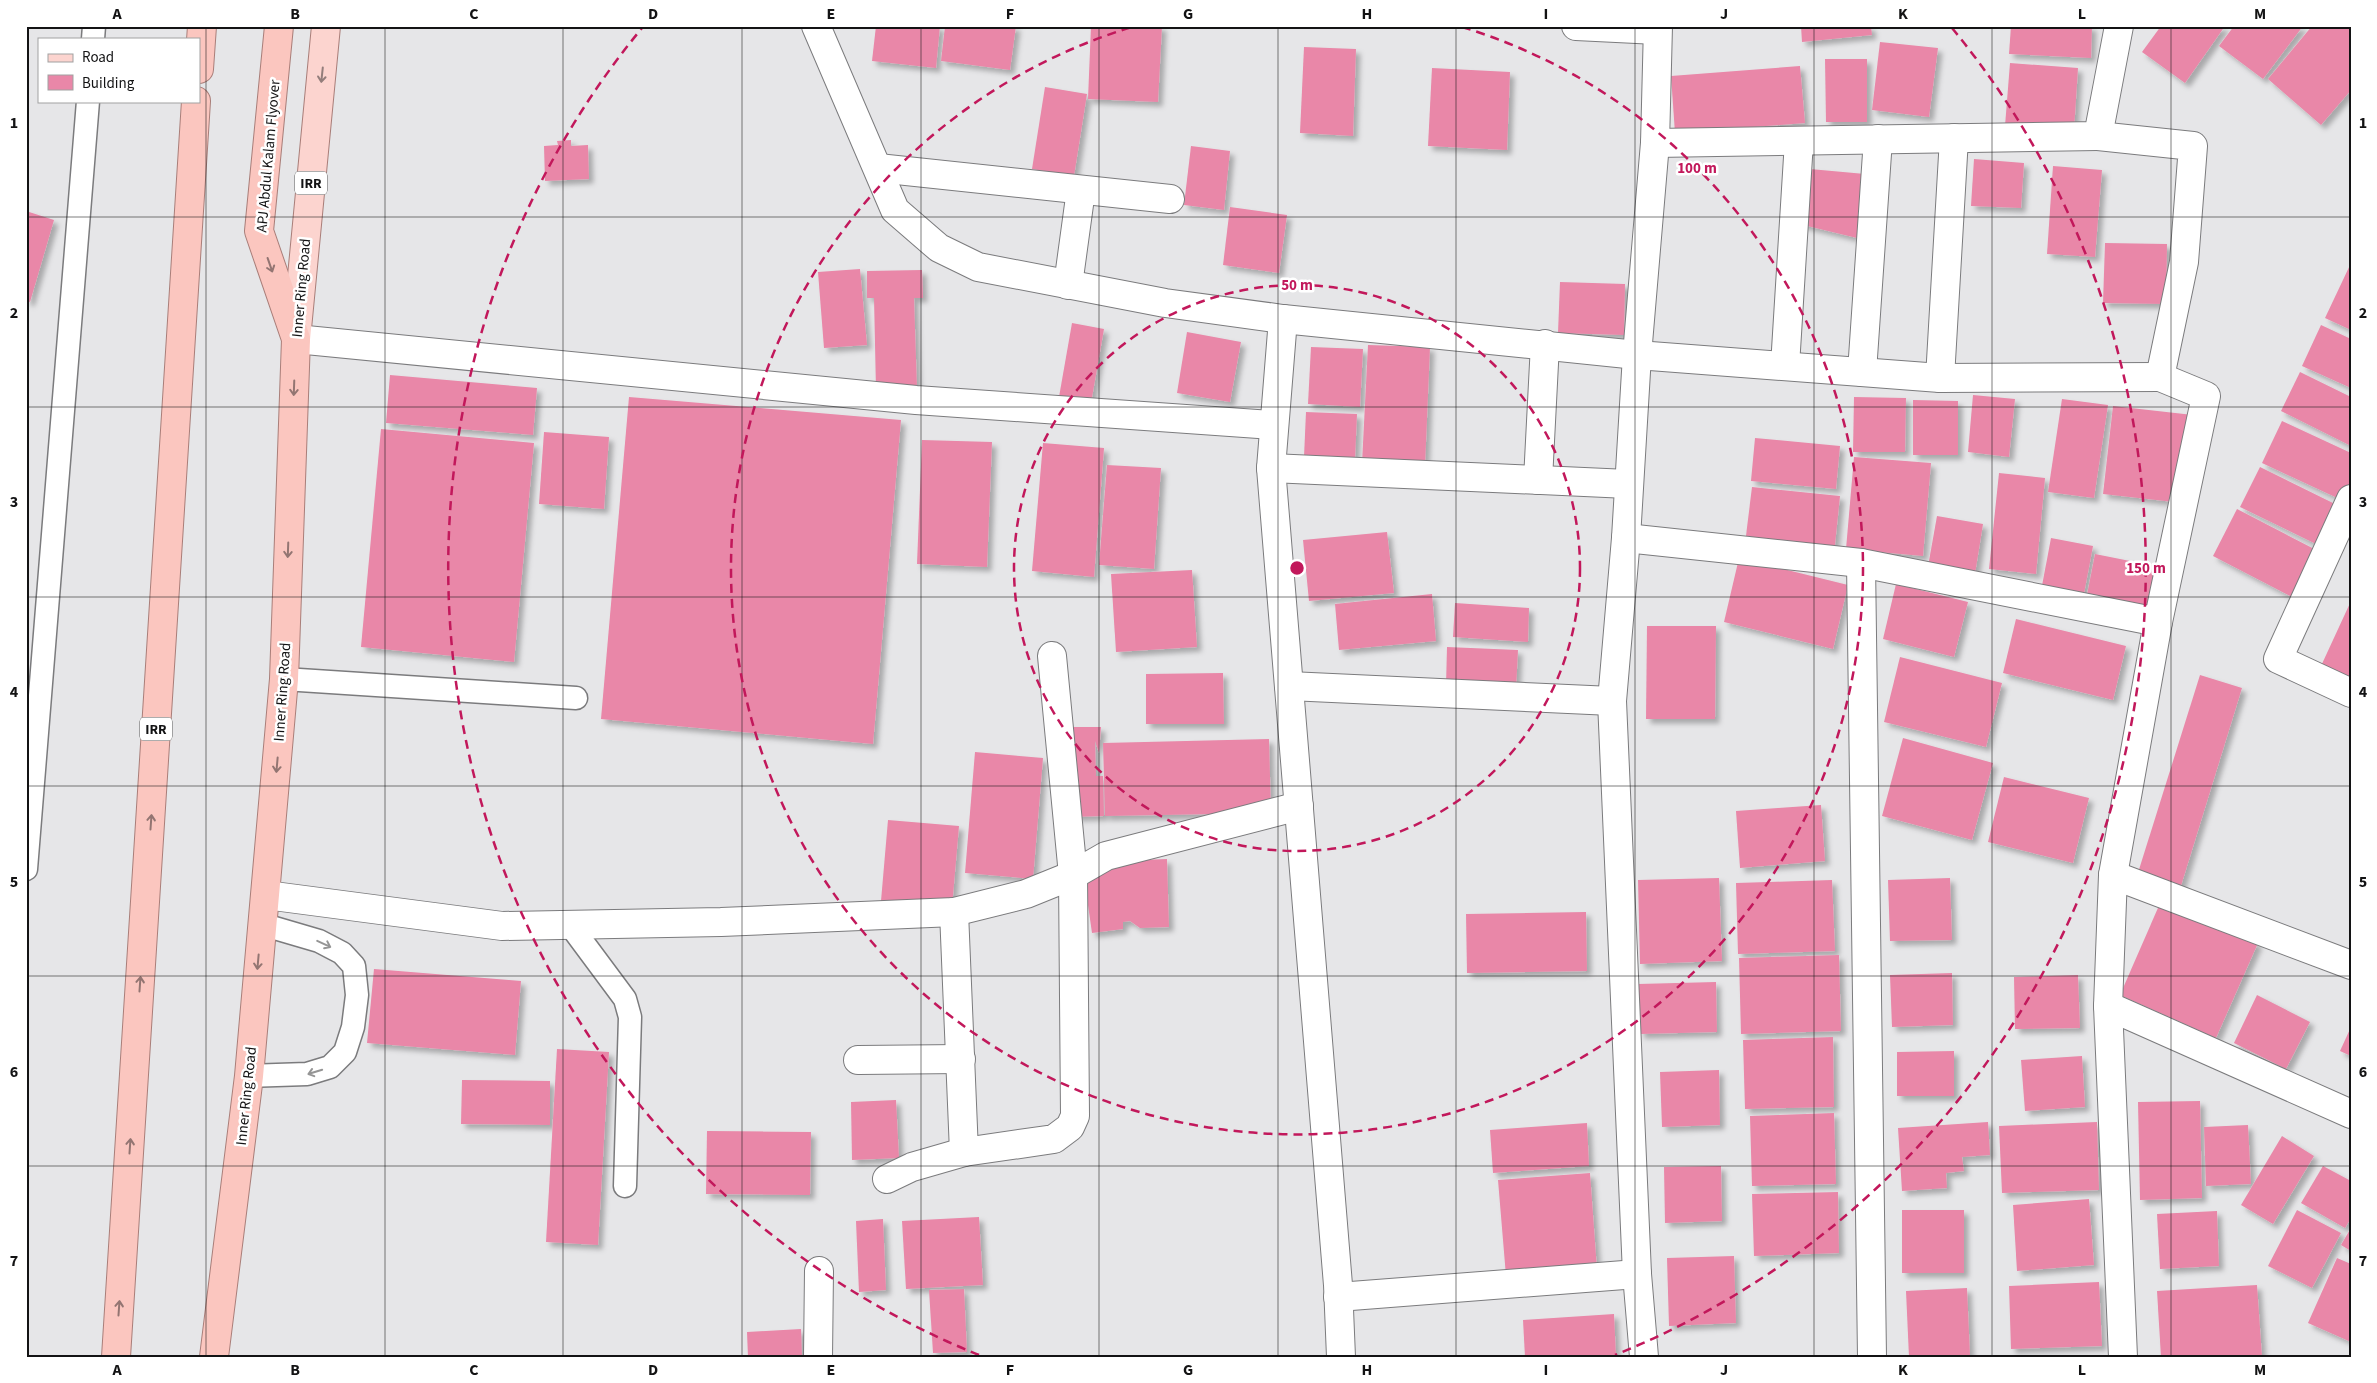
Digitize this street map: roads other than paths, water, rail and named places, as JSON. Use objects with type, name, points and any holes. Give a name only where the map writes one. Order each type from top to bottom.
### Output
[{"type":"highway","points":[[200,55],[202,26]]},
{"type":"highway","name":"APJ Abdul Kalam Flyover","points":[[279,26],[259,232],[296,339]]},
{"type":"highway","name":"IRR","points":[[116,1357],[196,102]]},
{"type":"highway","name":"Inner Ring Road","points":[[214,1357],[249,1076],[284,679],[296,339]]},
{"type":"main road","name":"Inner Ring Road","points":[[296,339],[326,26]]},
{"type":"street","points":[[816,26],[896,210],[939,248],[978,267],[1165,303],[1283,320],[1545,344],[1637,355],[1940,378],[2160,377],[2206,396],[2158,622],[2113,874],[2108,1006],[2123,1357]]},
{"type":"street","points":[[1576,26],[1658,28],[1655,143],[1637,355],[1626,538],[1612,701],[1637,1274],[1644,1357]]},
{"type":"street","points":[[2098,136],[2119,26]]},
{"type":"street","points":[[1655,143],[2098,136],[2193,146],[2184,262],[2160,377]]},
{"type":"street","points":[[1940,378],[1954,138]]},
{"type":"street","points":[[1862,372],[1878,139]]},
{"type":"street","points":[[1785,366],[1799,140]]},
{"type":"street","points":[[878,168],[1170,199]]},
{"type":"street","points":[[1068,285],[1081,190]]},
{"type":"street","points":[[1283,320],[1271,468],[1290,686],[1338,1297],[1341,1357]]},
{"type":"street","points":[[296,339],[916,400],[1273,425]]},
{"type":"street","points":[[1538,480],[1545,344]]},
{"type":"street","points":[[1271,468],[1628,484]]},
{"type":"street","points":[[2351,498],[2278,659],[2351,693]]},
{"type":"street","points":[[1626,538],[1861,563],[2158,622]]},
{"type":"street","points":[[1861,563],[1872,1357]]},
{"type":"street","points":[[887,1179],[912,1167],[964,1152],[1054,1139],[1070,1127],[1075,1116],[1073,875],[1052,656]]},
{"type":"street","points":[[1290,686],[1612,701]]},
{"type":"street","points":[[266,895],[502,926],[721,922],[954,912],[1026,894],[1073,875],[1106,856],[1299,806]]},
{"type":"street","points":[[2113,874],[2351,965]]},
{"type":"street","points":[[954,912],[964,1152]]},
{"type":"street","points":[[2108,1006],[2351,1114]]},
{"type":"street","points":[[858,1060],[961,1059]]},
{"type":"street","points":[[818,1357],[819,1271]]},
{"type":"street","points":[[1338,1297],[1637,1274]]},
{"type":"lane","points":[[26,869],[28,811],[88,102]]},
{"type":"lane","points":[[284,679],[576,698]]},
{"type":"lane","points":[[249,1076],[307,1074],[330,1067],[345,1052],[353,1027],[357,995],[354,966],[342,953],[319,941],[261,924]]},
{"type":"lane","points":[[570,925],[625,999],[630,1017],[625,1186]]}]
